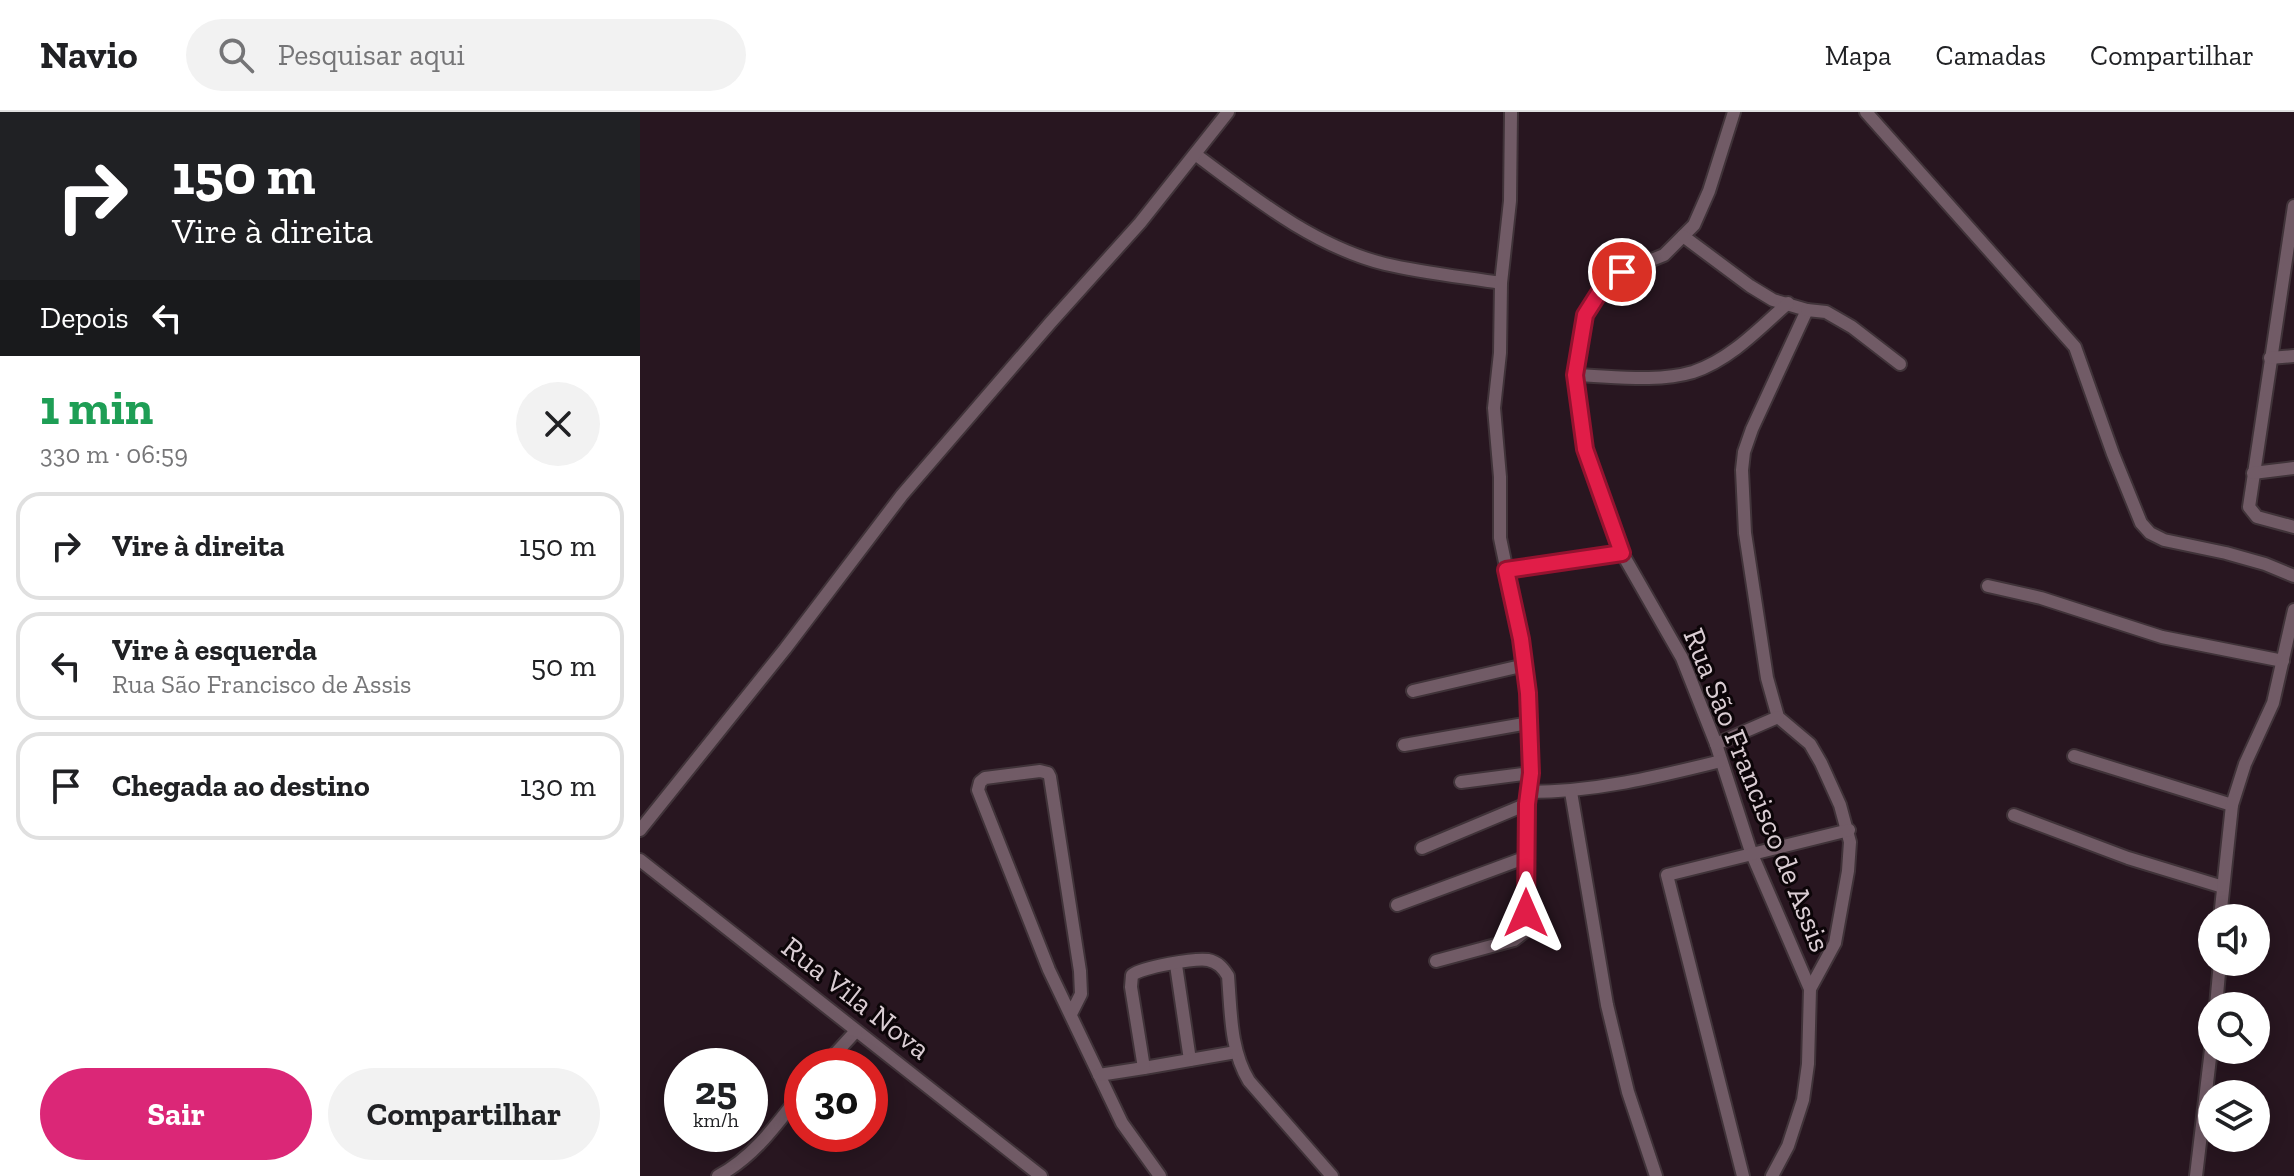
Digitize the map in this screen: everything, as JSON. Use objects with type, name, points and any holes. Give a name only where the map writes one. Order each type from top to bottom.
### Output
[{"type":"street","points":[[640,830],[785,649],[902,495],[1140,223],[1228,112]]},
{"type":"street","points":[[1436,961],[1481,951],[1520,937],[1526,924],[1531,773],[1529,723],[1525,665],[1500,538],[1500,477],[1494,408],[1500,353],[1501,283],[1510,201],[1511,112]]},
{"type":"street","name":"Rua São Francisco de Assis","points":[[1734,112],[1709,191],[1694,225],[1664,255],[1622,272],[1599,293],[1585,315],[1575,375],[1585,449],[1622,553],[1682,658],[1716,744],[1751,852],[1810,989],[1808,1064],[1803,1100],[1788,1146],[1772,1176]]},
{"type":"street","points":[[1866,112],[2075,347],[2126,489],[2141,523],[2150,533],[2164,540],[2265,564],[2294,576]]},
{"type":"street","points":[[1195,154],[1287,220],[1345,251],[1386,264],[1501,283]]},
{"type":"street","points":[[2294,206],[2292,239],[2270,358],[2249,507],[2257,517],[2294,527]]},
{"type":"street","points":[[1683,236],[1773,300],[1826,312],[1852,327],[1900,364]]},
{"type":"street","points":[[1575,375],[1665,376],[1694,371],[1736,349],[1788,303]]},
{"type":"street","points":[[1807,310],[1752,429],[1742,470],[1745,533],[1754,602],[1767,678],[1778,717],[1810,744],[1834,791],[1849,830],[1848,871],[1835,943],[1810,989]]},
{"type":"street","points":[[2270,358],[2294,356]]},
{"type":"street","points":[[2253,473],[2294,468]]},
{"type":"street","points":[[1506,570],[1622,553]]},
{"type":"street","points":[[1988,586],[2041,598],[2162,637],[2283,661]]},
{"type":"street","points":[[2221,904],[2232,805],[2245,764],[2269,714],[2294,610]]},
{"type":"street","points":[[1413,691],[1525,665]]},
{"type":"street","points":[[1716,744],[1778,717]]},
{"type":"street","points":[[1404,745],[1529,723]]},
{"type":"street","points":[[2074,756],[2232,805]]},
{"type":"street","points":[[1422,848],[1528,798],[1651,779],[1721,761]]},
{"type":"street","points":[[1071,1014],[1081,994],[1080,971],[1050,777],[1040,771],[985,778],[978,790],[1030,926],[1099,1075],[1122,1123],[1160,1176]]},
{"type":"street","points":[[1461,782],[1531,773]]},
{"type":"street","points":[[1571,792],[1607,1005],[1628,1092],[1656,1176]]},
{"type":"street","points":[[2014,815],[2128,858],[2223,887]]},
{"type":"street","points":[[1743,1176],[1667,875],[1849,830]]},
{"type":"street","points":[[1397,905],[1527,857]]},
{"type":"street","name":"Rua Vila Nova","points":[[640,860],[1041,1176]]},
{"type":"street","points":[[1144,1068],[1130,979],[1137,971],[1206,960],[1222,967],[1228,976],[1236,1052],[1249,1081],[1332,1176]]},
{"type":"street","points":[[1176,965],[1190,1060]]},
{"type":"street","points":[[840,1048],[856,1031]]},
{"type":"street","points":[[1099,1075],[1236,1052]]},
{"type":"street","points":[[2196,1176],[2209,1064]]},
{"type":"street","points":[[718,1176],[744,1160],[784,1115]]},
{"type":"route","points":[[1526,913],[1527,804],[1531,773],[1528,693],[1521,639],[1506,570],[1622,553],[1585,449],[1575,375],[1585,315],[1599,293],[1622,272]]}]
